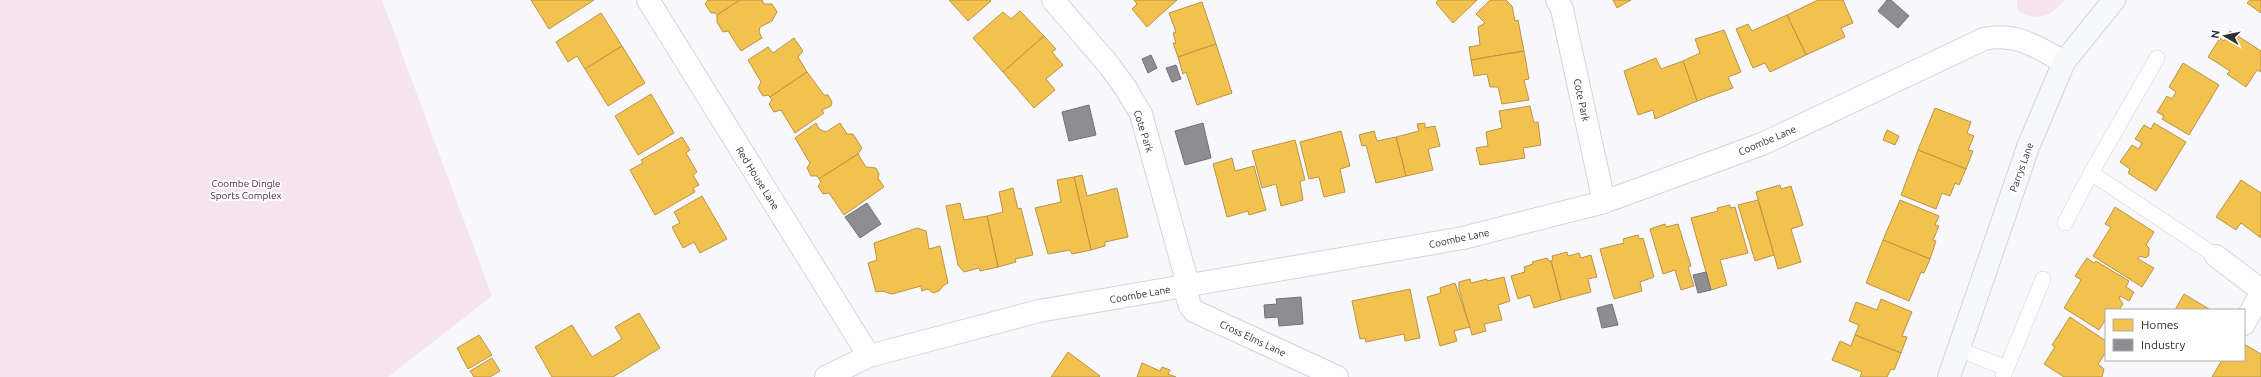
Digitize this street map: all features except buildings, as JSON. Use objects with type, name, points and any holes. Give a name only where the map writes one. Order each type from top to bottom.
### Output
[{"type":"main road","name":"Parrys Lane","points":[[1949,377],[2028,147],[2064,62],[2114,0]]},
{"type":"street","name":"Red House Lane","points":[[648,0],[869,356]]},
{"type":"street","name":"Cote Park","points":[[1053,0],[1108,64],[1125,87],[1141,114],[1186,286]]},
{"type":"street","name":"Cote Park","points":[[1557,0],[1562,9],[1604,202]]},
{"type":"street","name":"Coombe Lane","points":[[826,377],[869,356],[1039,311],[1464,238],[1604,202],[1762,144],[1984,39],[1996,36],[2022,39],[2064,62]]},
{"type":"street","points":[[2216,256],[2261,290]]},
{"type":"street","name":"Cross Elms Lane","points":[[1186,286],[1190,306],[1194,311],[1337,377]]},
{"type":"street","points":[[2245,322],[2261,294]]},
{"type":"lane","points":[[2065,223],[2090,173],[2157,58]]},
{"type":"lane","points":[[2090,173],[2216,256]]},
{"type":"lane","points":[[1958,349],[2004,373],[2043,279]]},
{"type":"green space","name":"Coombe Dingle Sports Complex","points":[[0,0],[382,0],[492,296],[388,377],[0,377]]},
{"type":"green space","points":[[2017,0],[2065,0],[2060,6],[2049,14],[2037,17],[2024,14],[2017,10]]}]
